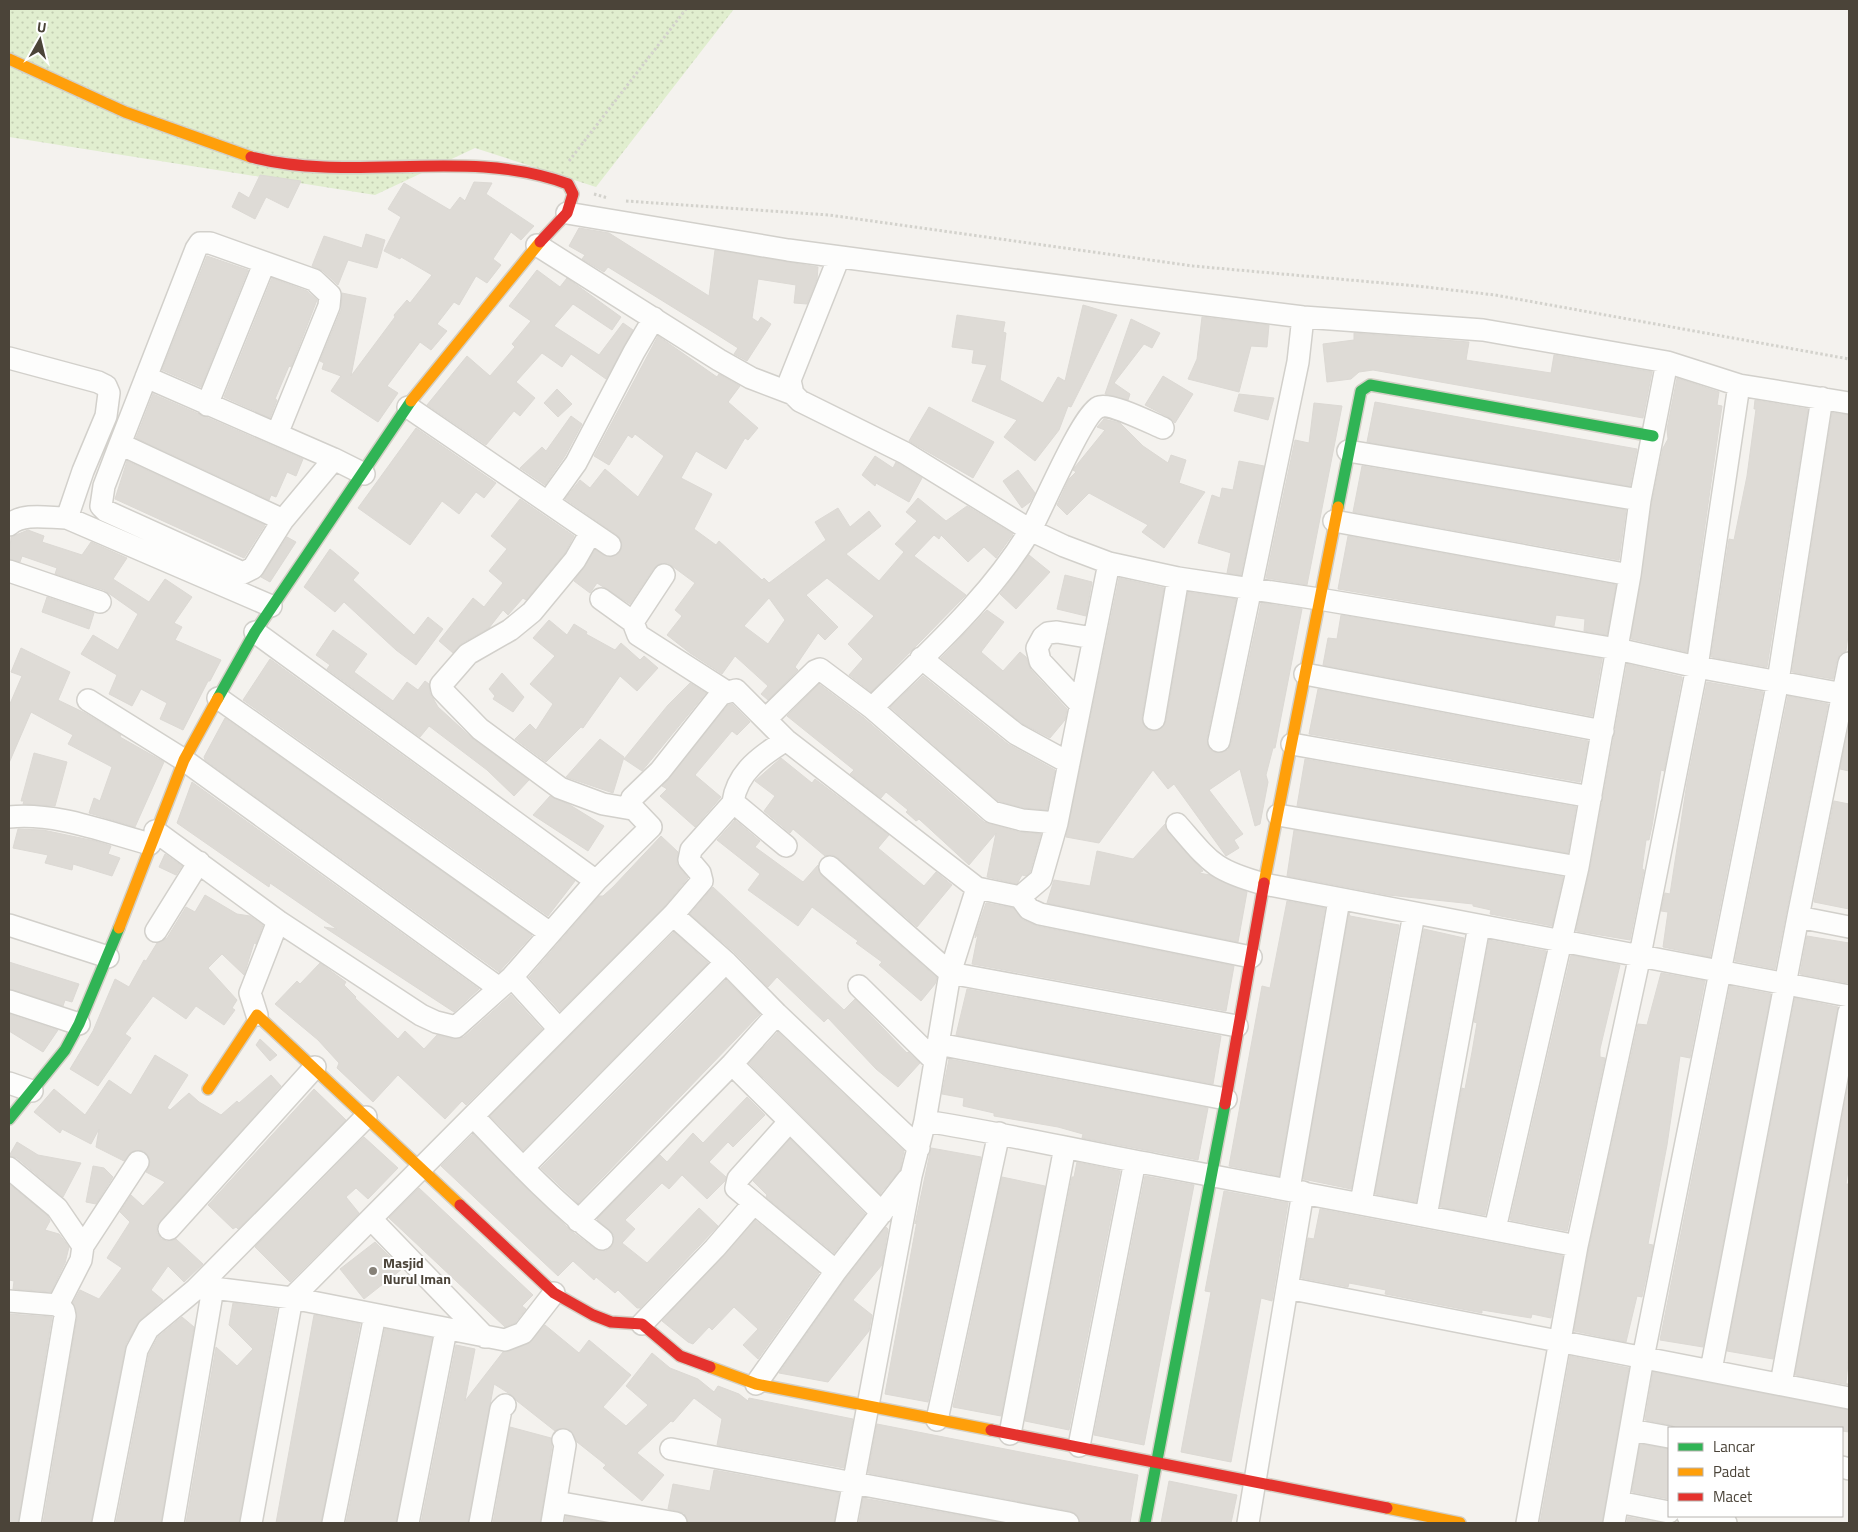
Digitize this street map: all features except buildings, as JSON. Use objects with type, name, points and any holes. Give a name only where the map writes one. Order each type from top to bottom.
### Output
[{"type":"street","points":[[9,59],[61,86],[146,121],[248,157],[284,164],[340,168],[490,166],[537,172],[568,184],[572,188],[572,202],[567,212],[537,245],[494,300],[422,385],[364,474],[270,606],[184,760],[108,957],[79,1024],[65,1050],[9,1119]]},
{"type":"street","points":[[567,212],[839,257],[1303,317],[1483,330],[1667,362],[1739,385],[1849,403]]},
{"type":"street","points":[[277,434],[330,300],[330,295],[314,280],[264,264],[210,243],[200,243],[196,249],[104,486],[101,506],[106,511],[243,573],[253,568],[283,520],[334,459]]},
{"type":"street","points":[[537,245],[751,378],[793,394],[800,401],[905,453],[1030,530],[1064,546],[1109,563],[1178,578],[1319,599],[1617,649],[1697,667],[1846,695]]},
{"type":"street","points":[[793,394],[790,380],[839,257]]},
{"type":"street","points":[[207,405],[264,264]]},
{"type":"street","points":[[1219,741],[1249,588],[1298,362],[1303,317]]},
{"type":"street","points":[[548,502],[576,463],[654,318]]},
{"type":"street","points":[[9,358],[98,382],[106,386],[108,393],[106,416],[83,471],[67,518]]},
{"type":"street","points":[[1495,1230],[1578,868],[1630,575],[1640,500],[1667,362]]},
{"type":"street","points":[[146,377],[334,459],[364,474]]},
{"type":"street","points":[[1145,1523],[1226,1098],[1237,1026],[1264,884],[1361,391],[1368,385],[1653,436]]},
{"type":"street","points":[[1527,1523],[1576,1246],[1640,955],[1697,667],[1739,385]]},
{"type":"street","points":[[1614,1523],[1643,1358],[1778,681],[1822,398]]},
{"type":"street","points":[[872,708],[965,616],[1030,530],[1076,440],[1097,407],[1102,406],[1124,412],[1163,428]]},
{"type":"street","points":[[408,407],[610,545]]},
{"type":"street","points":[[120,444],[283,520]]},
{"type":"street","points":[[1348,451],[1640,500]]},
{"type":"street","points":[[9,525],[15,520],[32,517],[67,518],[270,606]]},
{"type":"street","points":[[1334,521],[1630,575]]},
{"type":"street","points":[[591,532],[574,560],[532,612],[521,623],[468,654],[441,685],[442,690],[480,729],[560,788],[603,804],[632,809]]},
{"type":"street","points":[[1020,897],[1034,888],[1041,879],[1057,823],[1092,638],[1109,563]]},
{"type":"street","points":[[9,571],[100,602]]},
{"type":"street","points":[[633,622],[664,575]]},
{"type":"street","points":[[1154,719],[1178,578]]},
{"type":"street","points":[[602,600],[633,622],[638,635],[652,646],[727,692]]},
{"type":"street","points":[[255,632],[596,881]]},
{"type":"street","points":[[1080,704],[1040,661],[1037,648],[1043,637],[1048,633],[1056,632],[1092,638]]},
{"type":"street","points":[[921,658],[1016,734],[1069,763]]},
{"type":"street","points":[[1711,1370],[1798,917],[1846,695],[1849,663]]},
{"type":"street","points":[[766,719],[819,669],[872,708],[992,812],[1022,820],[1057,823]]},
{"type":"street","points":[[1305,674],[1603,731]]},
{"type":"street","points":[[9,817],[35,815],[153,838],[199,862],[278,921],[421,1015],[444,1025],[460,1026],[505,982],[596,881],[651,827],[632,809],[630,805],[632,798],[660,771],[722,694],[736,690],[786,740],[977,888],[1020,897],[1029,909],[1040,914],[1251,957]]},
{"type":"street","points":[[218,698],[550,933]]},
{"type":"street","points":[[88,700],[184,760],[505,982],[559,1029]]},
{"type":"street","points":[[251,1523],[292,1298],[372,1220],[673,915],[702,881],[702,876],[689,860],[691,850],[734,803],[736,790],[748,769],[762,754],[786,740]]},
{"type":"street","points":[[1292,744],[1591,797]]},
{"type":"street","points":[[734,803],[786,846]]},
{"type":"street","points":[[1278,815],[1578,868]]},
{"type":"street","points":[[1177,824],[1199,850],[1220,869],[1264,884],[1339,900],[1640,955],[1849,996]]},
{"type":"street","points":[[156,931],[199,862]]},
{"type":"street","points":[[830,867],[950,973],[1237,1026]]},
{"type":"street","points":[[846,1523],[911,1176],[926,1122],[950,973],[977,888]]},
{"type":"street","points":[[1248,1523],[1287,1288],[1296,1190],[1339,900]]},
{"type":"street","points":[[1361,1202],[1414,914]]},
{"type":"street","points":[[673,915],[726,962],[777,1014],[919,1148]]},
{"type":"street","points":[[1798,917],[1849,927]]},
{"type":"street","points":[[278,921],[250,993],[257,1015],[315,1067],[420,1170],[554,1293],[593,1315],[611,1322],[642,1324],[680,1356],[756,1384],[1078,1446],[1460,1523]]},
{"type":"street","points":[[9,925],[108,957]]},
{"type":"street","points":[[1426,1216],[1478,926]]},
{"type":"street","points":[[523,1168],[726,962]]},
{"type":"street","points":[[859,986],[937,1052],[1226,1098]]},
{"type":"street","points":[[9,1001],[79,1024]]},
{"type":"street","points":[[1781,1384],[1849,1012]]},
{"type":"street","points":[[578,1221],[732,1064],[777,1014]]},
{"type":"street","points":[[208,1089],[257,1015]]},
{"type":"street","points":[[732,1064],[882,1214]]},
{"type":"street","points":[[169,1229],[315,1067]]},
{"type":"street","points":[[9,1083],[32,1091]]},
{"type":"street","points":[[473,1116],[578,1221],[602,1239]]},
{"type":"street","points":[[103,1523],[137,1350],[148,1329],[204,1288],[366,1117]]},
{"type":"street","points":[[789,1122],[736,1182],[736,1188],[836,1271]]},
{"type":"street","points":[[926,1122],[999,1133],[1211,1176],[1361,1202],[1576,1246]]},
{"type":"street","points":[[937,1420],[999,1133]]},
{"type":"street","points":[[1010,1434],[1065,1147]]},
{"type":"street","points":[[1078,1446],[1135,1161]]},
{"type":"street","points":[[58,1305],[82,1260],[83,1246],[138,1162]]},
{"type":"street","points":[[9,1168],[56,1208],[83,1246]]},
{"type":"street","points":[[756,1384],[836,1271],[911,1176]]},
{"type":"street","points":[[642,1324],[715,1248],[754,1202]]},
{"type":"street","points":[[372,1220],[485,1338]]},
{"type":"street","points":[[204,1288],[292,1298],[485,1338],[505,1340],[523,1333],[554,1293]]},
{"type":"street","points":[[173,1523],[204,1288]]},
{"type":"street","points":[[1287,1288],[1560,1340],[1643,1358],[1849,1396]]},
{"type":"street","points":[[9,1301],[58,1305],[64,1311],[64,1330],[30,1523]]},
{"type":"street","points":[[333,1523],[374,1315]]},
{"type":"street","points":[[408,1523],[446,1330]]},
{"type":"street","points":[[480,1523],[501,1409],[504,1405]]},
{"type":"street","points":[[1631,1430],[1668,1437]]},
{"type":"street","points":[[552,1523],[565,1445],[563,1440]]},
{"type":"street","points":[[671,1449],[1068,1523]]},
{"type":"street","points":[[556,1502],[676,1523]]},
{"type":"street","points":[[1618,1502],[1668,1512]]},
{"type":"street","points":[[1693,1517],[1726,1523]]},
{"type":"path","points":[[578,150],[686,9]]},
{"type":"path","points":[[572,188],[617,201],[829,215],[1194,266],[1495,295],[1849,359]]},
{"type":"green space","points":[[9,9],[734,9],[596,187],[475,148],[375,195],[9,137]]},
{"type":"traffic: fast","points":[[1338,507],[1361,391],[1370,385],[1653,436]]},
{"type":"traffic: fast","points":[[218,698],[255,632],[411,401]]},
{"type":"traffic: fast","points":[[9,1119],[65,1050],[79,1024],[119,928]]},
{"type":"traffic: fast","points":[[1145,1523],[1225,1104]]},
{"type":"traffic: slow","points":[[9,59],[125,112],[251,157]]},
{"type":"traffic: slow","points":[[411,401],[540,242]]},
{"type":"traffic: slow","points":[[1264,883],[1338,507]]},
{"type":"traffic: slow","points":[[119,928],[184,760],[218,698]]},
{"type":"traffic: slow","points":[[208,1089],[257,1015],[460,1205]]},
{"type":"traffic: slow","points":[[710,1367],[756,1384],[991,1430]]},
{"type":"traffic: slow","points":[[1387,1508],[1460,1523]]},
{"type":"traffic: jam","points":[[251,157],[290,164],[330,167],[450,166],[490,168],[529,173],[568,184],[573,194],[567,213],[540,242]]},
{"type":"traffic: jam","points":[[1225,1104],[1264,883]]},
{"type":"traffic: jam","points":[[460,1205],[554,1293],[593,1315],[611,1322],[642,1324],[680,1356],[710,1367]]},
{"type":"traffic: jam","points":[[991,1430],[1387,1508]]},
{"type":"place","name":"Masjid Nurul Iman","points":[[373,1271]]}]
